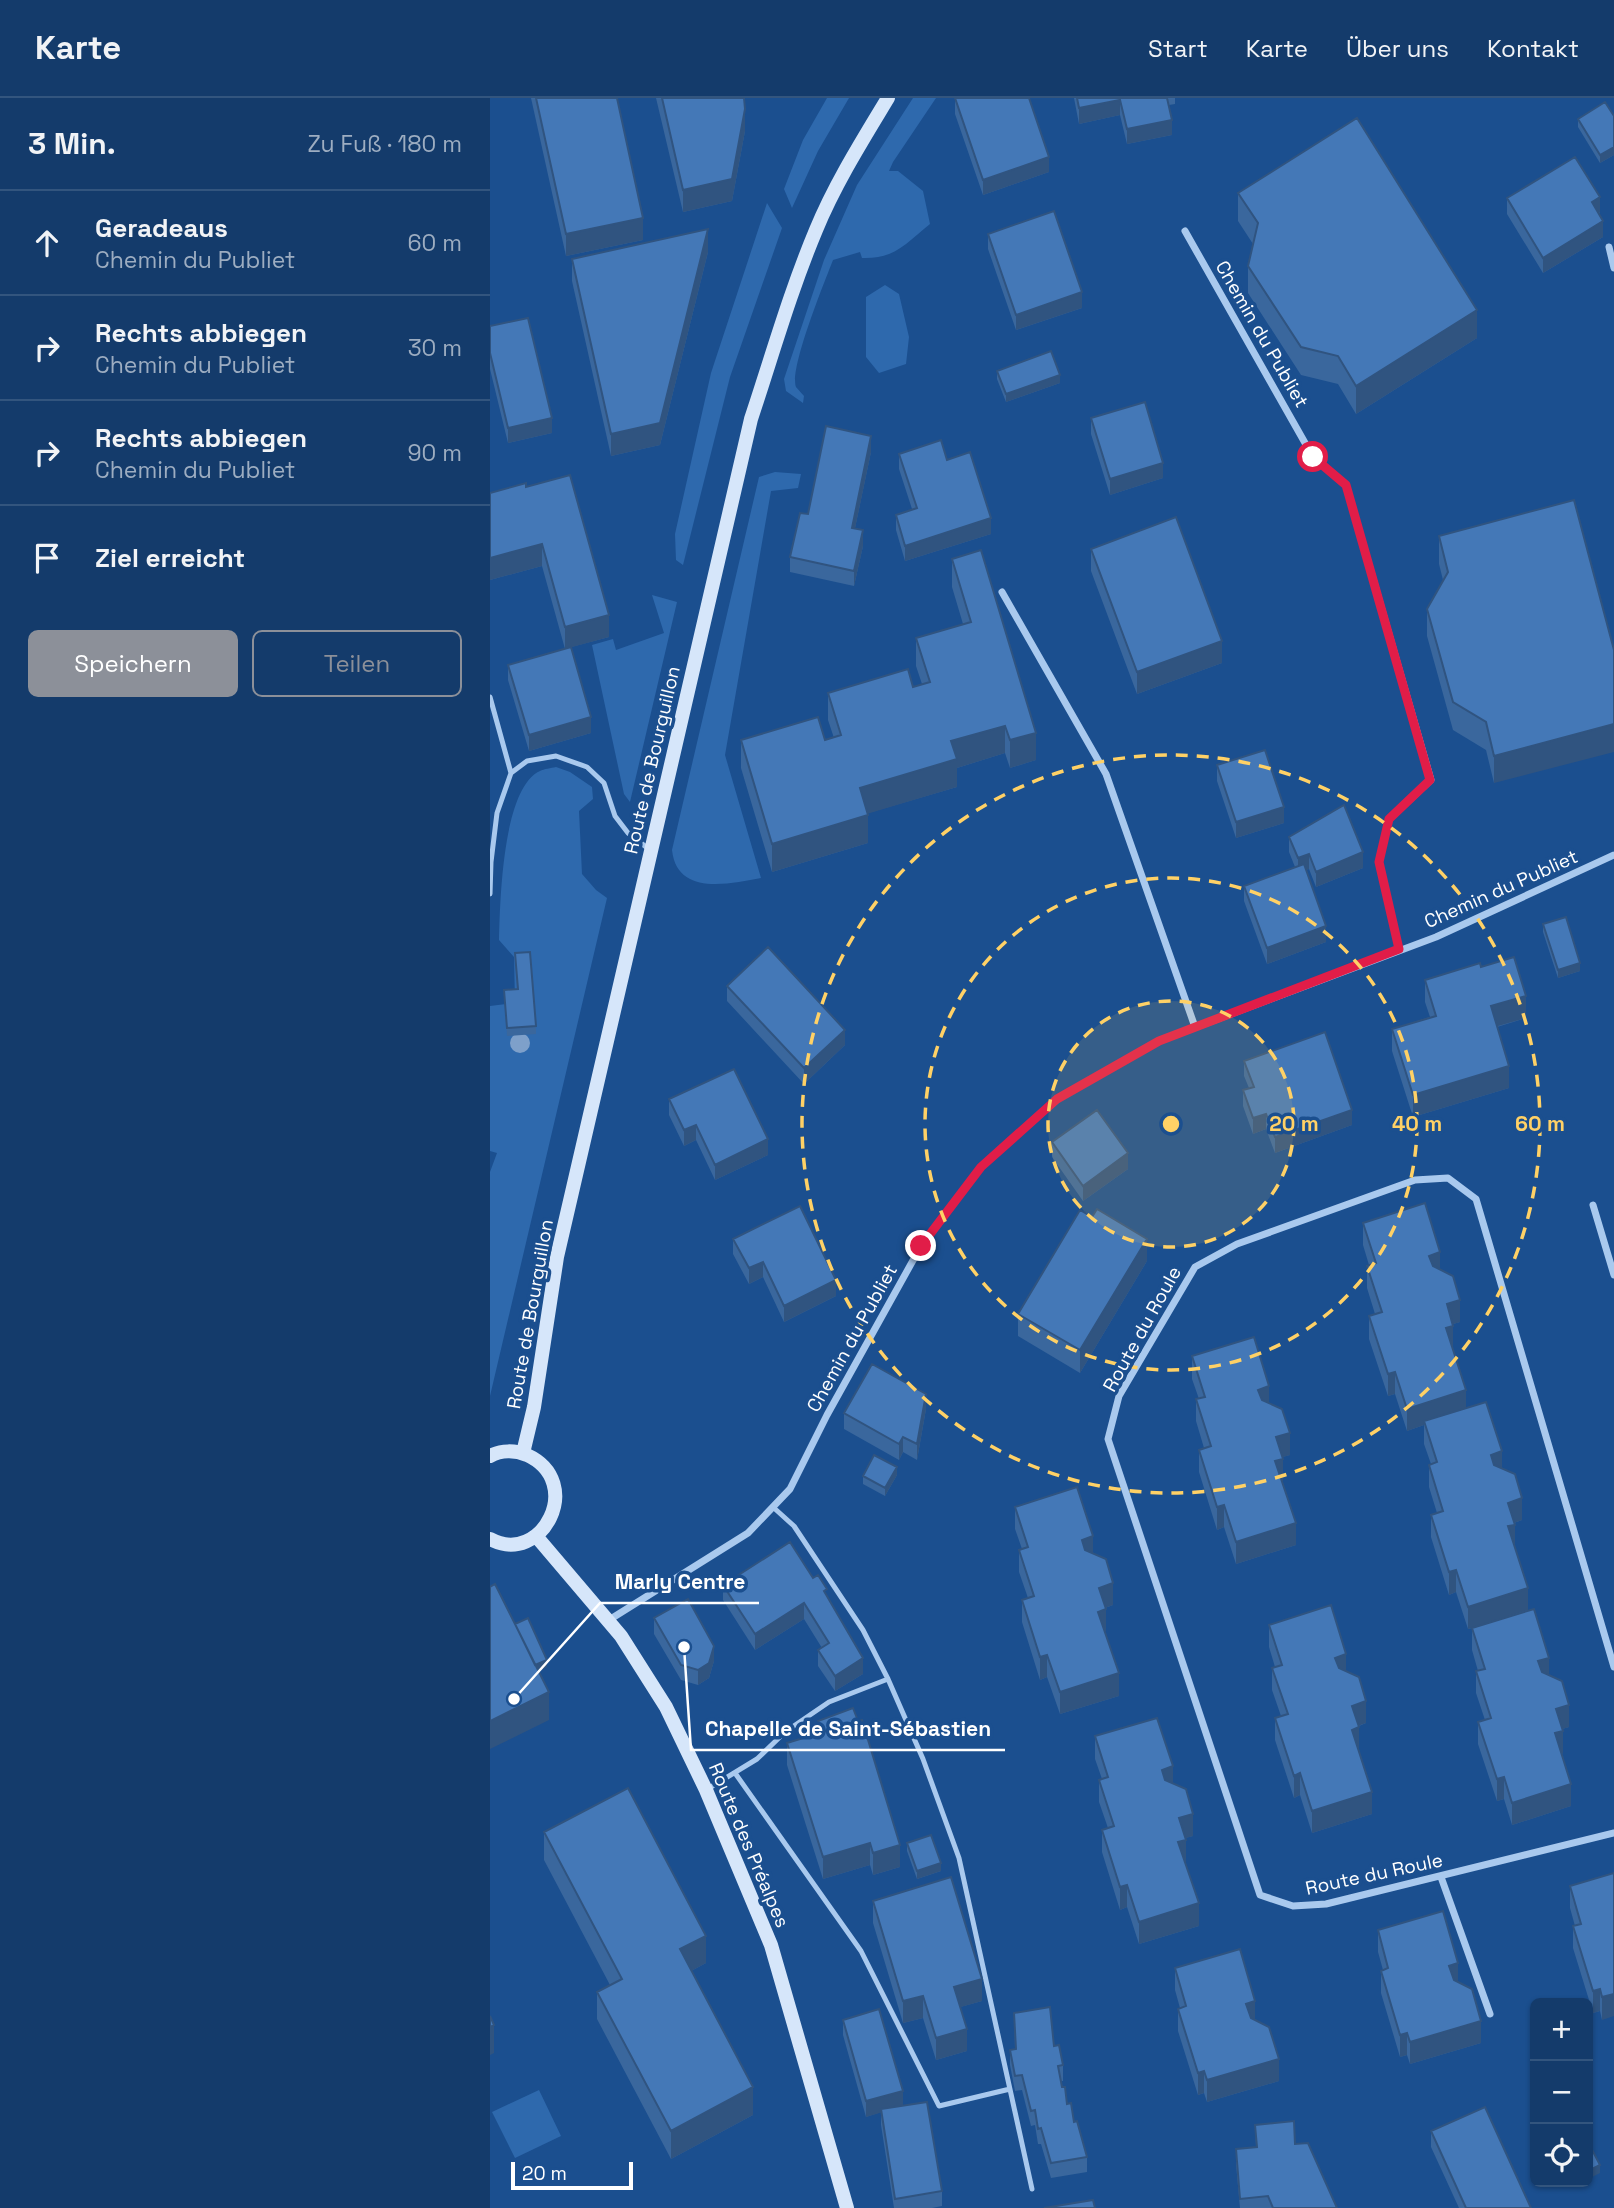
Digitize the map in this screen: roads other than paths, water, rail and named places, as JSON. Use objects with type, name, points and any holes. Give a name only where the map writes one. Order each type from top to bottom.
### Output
[{"type":"main road","name":"Route de Bourguillon","points":[[523,1453],[534,1407],[557,1257],[751,419],[794,285],[817,228],[844,172],[888,98]]},
{"type":"main road","points":[[490,1456],[509,1451],[523,1453],[536,1460],[547,1470],[554,1483],[556,1498],[547,1525],[536,1536],[509,1544],[490,1539]]},
{"type":"main road","name":"Route des Préalpes","points":[[536,1536],[609,1620],[659,1694],[706,1790],[771,1945],[847,2208]]},
{"type":"street","name":"Chemin du Publiet","points":[[1185,231],[1313,457],[1346,485],[1430,780],[1389,819],[1379,862],[1399,949]]},
{"type":"street","points":[[1609,247],[1614,268]]},
{"type":"street","points":[[1002,592],[1106,774],[1195,1027]]},
{"type":"street","name":"Chemin du Publiet","points":[[609,1620],[748,1533],[774,1508],[790,1489],[827,1415],[921,1246],[981,1167],[1057,1099],[1159,1041],[1436,937],[1614,855]]},
{"type":"street","name":"Route du Roule","points":[[1614,1667],[1476,1199],[1448,1178],[1415,1180],[1237,1244],[1195,1268],[1119,1396],[1108,1439],[1260,1895],[1293,1906],[1326,1904],[1614,1833]]},
{"type":"street","points":[[1593,1205],[1614,1275]]},
{"type":"street","points":[[1441,1877],[1490,2014]]},
{"type":"lane","points":[[490,697],[511,773]]},
{"type":"lane","points":[[490,894],[497,813],[511,773],[527,761],[556,756],[587,767],[604,783],[615,816],[628,833],[650,850]]},
{"type":"lane","points":[[774,1508],[794,1525],[863,1630],[923,1759],[959,1858],[1032,2189]]},
{"type":"lane","points":[[706,1790],[757,1759],[785,1732],[829,1702],[888,1679]]},
{"type":"lane","points":[[735,1773],[861,1951],[939,2106],[1010,2089]]},
{"type":"place","name":"Chapelle de Saint-Sébastien","points":[[684,1647]]},
{"type":"place","name":"Marly Centre","points":[[514,1699]]}]
